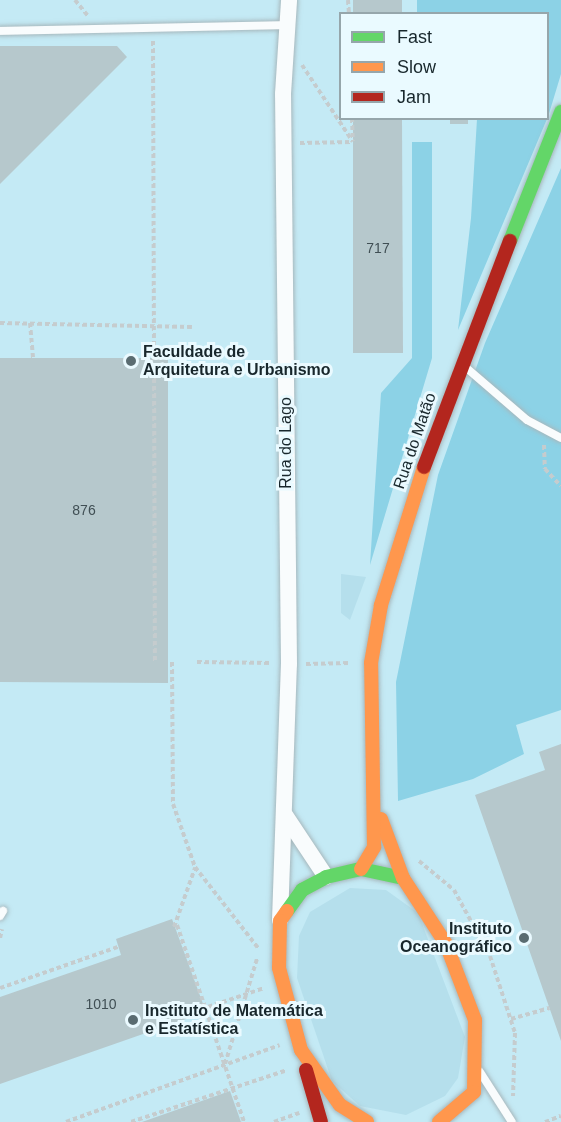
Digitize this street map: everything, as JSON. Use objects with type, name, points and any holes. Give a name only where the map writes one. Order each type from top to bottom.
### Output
[{"type":"street","name":"Rua do Lago","points":[[280,921],[285,815],[287,596],[284,143],[289,0]]},
{"type":"street","name":"Rua do Matão","points":[[361,869],[374,847],[376,796],[371,718],[374,631],[460,363],[561,112]]},
{"type":"street","name":"Rua do Matão","points":[[376,796],[386,841],[403,878],[446,944],[475,1020],[477,1067],[474,1092],[466,1104],[439,1122]]},
{"type":"street","points":[[285,815],[326,877]]},
{"type":"street","points":[[321,1122],[283,981],[280,921],[302,890],[326,877],[361,869],[403,878]]},
{"type":"street","points":[[299,1044],[340,1105],[367,1122]]},
{"type":"lane","points":[[0,32],[122,29],[287,34]]},
{"type":"lane","points":[[460,363],[543,429],[561,438]]},
{"type":"lane","points":[[477,1067],[512,1122]]},
{"type":"path","points":[[75,0],[90,18],[153,40],[155,661]]},
{"type":"path","points":[[287,34],[339,119]]},
{"type":"path","points":[[340,120],[353,142]]},
{"type":"path","points":[[352,120],[353,142]]},
{"type":"path","points":[[284,143],[353,142]]},
{"type":"path","points":[[0,322],[192,327]]},
{"type":"path","points":[[30,323],[33,358]]},
{"type":"path","points":[[543,429],[545,469],[561,486]]},
{"type":"path","points":[[172,662],[173,804],[195,867],[260,950],[225,1064]]},
{"type":"path","points":[[195,867],[176,926],[208,1007],[231,1087],[244,1122]]},
{"type":"path","points":[[0,988],[118,947]]},
{"type":"path","points":[[208,1007],[283,981]]},
{"type":"path","points":[[512,1019],[549,1008]]},
{"type":"path","points":[[66,1122],[225,1064],[299,1044]]},
{"type":"path","points":[[131,1122],[305,1064]]},
{"type":"path","points":[[545,1122],[561,1116]]},
{"type":"shaded area","points":[[0,0],[561,0],[561,1122],[0,1122]]},
{"type":"shaded area","points":[[417,0],[561,0],[561,74],[549,114],[549,12],[417,12]]},
{"type":"shaded area","points":[[477,120],[547,120],[458,330],[471,218]]},
{"type":"shaded area","points":[[412,142],[432,142],[432,358],[370,565],[381,393],[412,358]]},
{"type":"shaded area","points":[[561,168],[561,710],[516,725],[524,754],[473,779],[398,801],[396,682],[438,475],[485,343]]},
{"type":"shaded area","points":[[341,574],[366,577],[350,620],[341,613]]},
{"type":"shaded area","points":[[350,888],[386,890],[418,913],[465,1037],[458,1078],[445,1096],[406,1115],[360,1106],[332,1081],[297,978],[299,936],[310,912]]},
{"type":"building","points":[[353,0],[402,0],[402,12],[353,12]]},
{"type":"building","points":[[0,46],[117,46],[127,57],[0,184]]},
{"type":"building","points":[[353,120],[402,120],[403,353],[353,353]]},
{"type":"building","points":[[450,120],[468,120],[468,124],[450,124]]},
{"type":"building","points":[[0,358],[168,358],[168,683],[0,682]]},
{"type":"building","points":[[561,744],[561,1041],[475,795],[545,770],[539,752]]},
{"type":"building","points":[[172,919],[206,1012],[0,1084],[0,997],[121,955],[116,939]]},
{"type":"building","points":[[230,1091],[241,1122],[142,1122]]},
{"type":"traffic: fast","points":[[510,241],[561,112]]},
{"type":"traffic: fast","points":[[287,911],[302,890],[326,877],[361,869],[403,878]]},
{"type":"traffic: slow","points":[[361,869],[374,847],[371,663],[381,605],[424,467]]},
{"type":"traffic: slow","points":[[381,819],[403,878],[446,944],[475,1020],[474,1092],[439,1122]]},
{"type":"traffic: slow","points":[[287,911],[280,921],[279,968],[301,1050],[340,1105],[367,1122]]},
{"type":"traffic: jam","points":[[424,467],[510,241]]},
{"type":"traffic: jam","points":[[306,1070],[321,1122]]},
{"type":"place","name":"Faculdade de Arquitetura e Urbanismo","points":[[131,361]]},
{"type":"place","name":"Instituto Oceanográfico","points":[[524,938]]},
{"type":"place","name":"Instituto de Matemática e Estatística","points":[[133,1020]]}]
